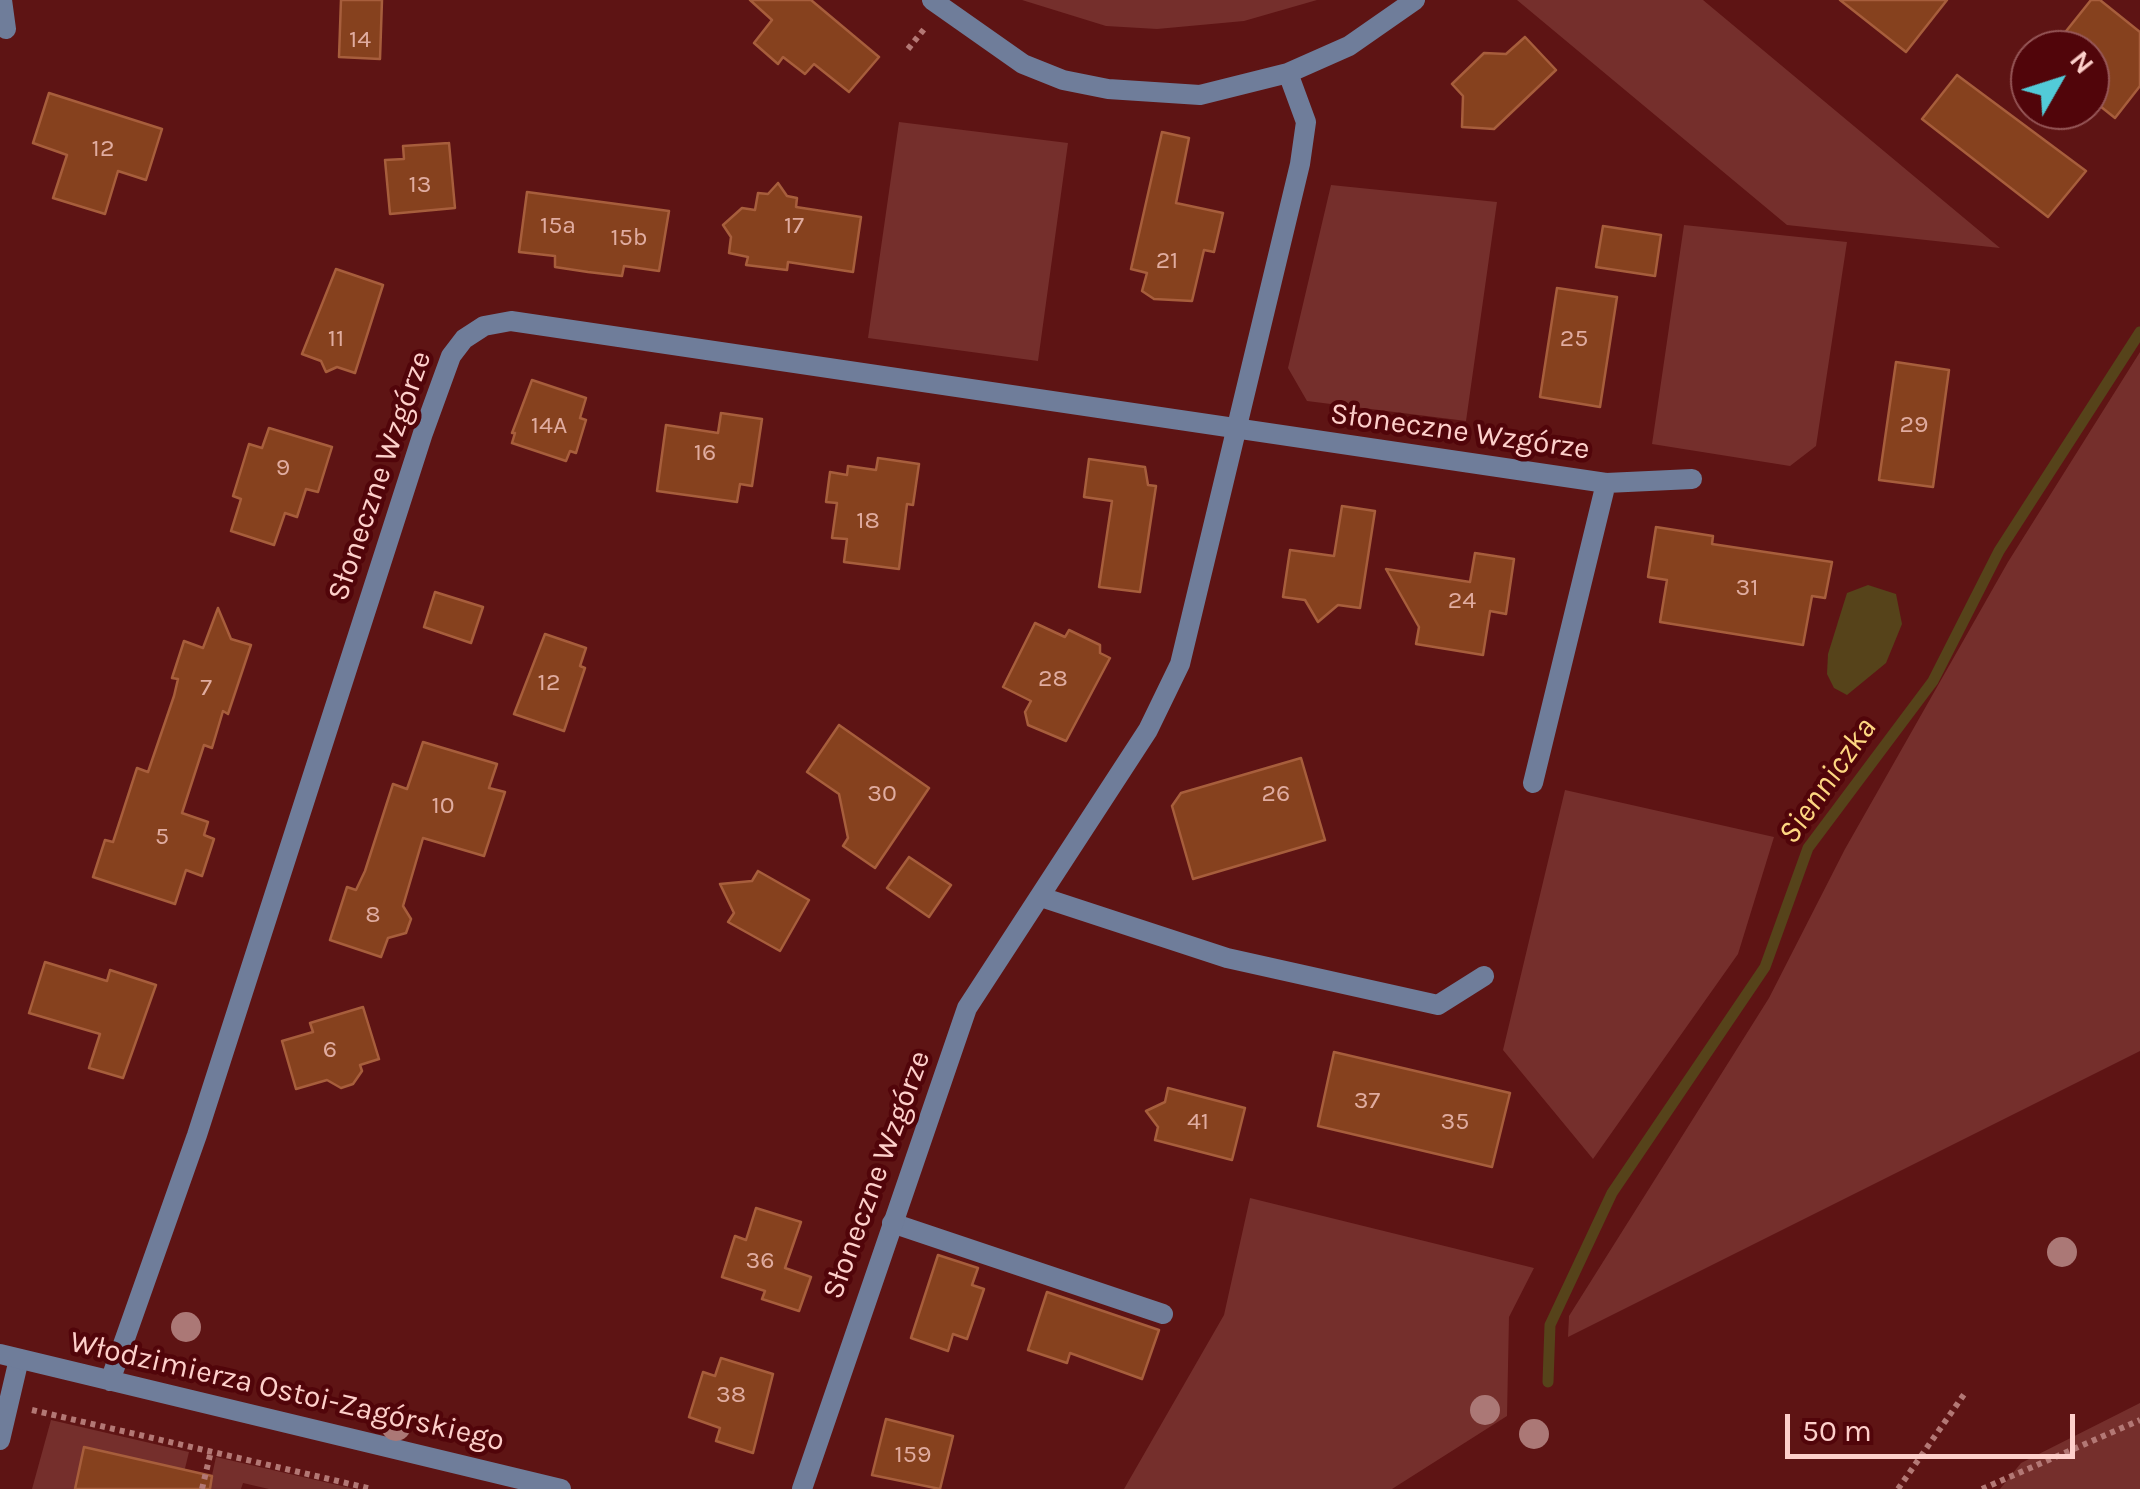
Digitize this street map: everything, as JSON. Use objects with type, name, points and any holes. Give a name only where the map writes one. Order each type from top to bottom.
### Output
[{"type":"street","points":[[2,0],[6,30]]},
{"type":"street","points":[[932,0],[1022,64],[1108,89],[1200,95],[1288,73],[1349,46],[1415,0]]},
{"type":"street","name":"Słoneczne Wzgórze","points":[[802,1489],[968,1008],[1148,730],[1180,664],[1238,431],[1306,122],[1288,73]]},
{"type":"street","name":"Słoneczne Wzgórze","points":[[110,1381],[197,1135],[423,432],[451,356],[464,339],[484,326],[511,321],[1606,484],[1533,783]]},
{"type":"street","points":[[1606,484],[1692,479]]},
{"type":"street","points":[[1041,896],[1227,958],[1438,1005],[1484,976]]},
{"type":"street","points":[[892,1223],[1163,1314]]},
{"type":"street","points":[[0,1440],[9,1404],[9,1357]]},
{"type":"street","name":"Włodzimierza Ostoi-Zagórskiego","points":[[9,1357],[561,1489]]},
{"type":"path","points":[[908,49],[926,27]]},
{"type":"path","points":[[1898,1489],[1966,1393]]},
{"type":"path","points":[[9,1404],[372,1489]]},
{"type":"path","points":[[1982,1489],[2140,1420]]},
{"type":"path","points":[[202,1489],[211,1451]]},
{"type":"shaded area","points":[[1022,0],[1317,0],[1244,21],[1157,29],[1106,26]]},
{"type":"shaded area","points":[[1517,0],[1703,0],[2000,248],[1787,225]]},
{"type":"shaded area","points":[[899,122],[1068,143],[1038,361],[868,338]]},
{"type":"shaded area","points":[[1331,185],[1497,202],[1466,421],[1307,401],[1288,368]]},
{"type":"shaded area","points":[[1684,225],[1847,242],[1816,446],[1790,466],[1652,444]]},
{"type":"shaded area","points":[[2140,352],[2140,1051],[1568,1337],[1569,1316],[1769,998],[1845,849],[2008,562]]},
{"type":"shaded area","points":[[1868,585],[1896,594],[1902,624],[1886,663],[1847,695],[1834,688],[1827,674],[1828,654],[1847,593]]},
{"type":"shaded area","points":[[1565,790],[1774,837],[1738,954],[1593,1159],[1503,1050]]},
{"type":"shaded area","points":[[1250,1198],[1534,1268],[1509,1317],[1507,1416],[1392,1489],[1124,1489],[1224,1315]]},
{"type":"shaded area","points":[[2140,1403],[2140,1489],[2000,1489],[2021,1463]]},
{"type":"shaded area","points":[[51,1420],[189,1452],[180,1489],[161,1465],[85,1447],[75,1489],[32,1489]]},
{"type":"shaded area","points":[[216,1457],[355,1489],[269,1489],[243,1483],[241,1489],[209,1489]]},
{"type":"building","points":[[341,0],[382,0],[380,59],[339,57]]},
{"type":"building","points":[[750,0],[811,0],[879,57],[849,92],[814,64],[805,74],[783,57],[778,64],[754,43],[772,20]]},
{"type":"building","points":[[1840,0],[1947,0],[1906,52]]},
{"type":"building","points":[[2091,0],[2100,0],[2140,32],[2140,86],[2115,118],[2110,114],[2110,30],[2067,30]]},
{"type":"building","points":[[1525,37],[1556,70],[1494,129],[1462,127],[1463,96],[1452,84],[1484,53],[1506,54]]},
{"type":"building","points":[[1957,75],[2010,114],[2010,130],[2031,130],[2086,171],[2048,217],[1922,119]]},
{"type":"building","points":[[49,93],[162,129],[146,180],[118,171],[105,214],[53,198],[67,155],[33,143]]},
{"type":"building","points":[[1162,132],[1189,138],[1176,203],[1223,213],[1214,252],[1204,250],[1192,301],[1154,299],[1142,291],[1147,273],[1131,269]]},
{"type":"building","points":[[449,143],[455,208],[390,214],[385,160],[404,159],[403,146]]},
{"type":"building","points":[[778,183],[787,196],[797,198],[796,207],[861,217],[853,272],[788,262],[787,270],[746,265],[748,257],[729,253],[731,237],[723,225],[742,208],[755,210],[758,193],[768,194]]},
{"type":"building","points":[[527,192],[669,211],[659,271],[624,266],[622,276],[588,272],[555,267],[555,256],[519,252]]},
{"type":"building","points":[[1603,226],[1661,235],[1655,276],[1596,267]]},
{"type":"building","points":[[336,269],[383,285],[355,373],[337,367],[326,372],[321,361],[302,354]]},
{"type":"building","points":[[1557,288],[1617,297],[1600,407],[1540,397]]},
{"type":"building","points":[[1896,362],[1949,370],[1933,487],[1879,480]]},
{"type":"building","points":[[532,380],[586,398],[580,418],[586,420],[576,453],[570,451],[566,461],[512,443],[512,433]]},
{"type":"building","points":[[721,413],[762,419],[752,486],[740,484],[737,502],[657,491],[666,425],[718,433]]},
{"type":"building","points":[[269,428],[332,447],[318,492],[306,489],[297,517],[285,513],[274,545],[231,531],[241,499],[233,496],[249,444],[262,448]]},
{"type":"building","points":[[878,458],[919,464],[913,505],[907,504],[899,569],[844,562],[847,539],[832,538],[837,503],[826,502],[830,472],[847,475],[848,466],[876,470]]},
{"type":"building","points":[[1089,459],[1145,467],[1148,485],[1156,486],[1140,592],[1099,587],[1112,501],[1084,497]]},
{"type":"building","points":[[1342,506],[1375,511],[1360,608],[1338,605],[1318,622],[1305,600],[1283,597],[1290,550],[1334,556]]},
{"type":"building","points":[[1656,527],[1713,536],[1712,544],[1832,562],[1825,598],[1812,596],[1803,645],[1660,622],[1667,580],[1648,577]]},
{"type":"building","points":[[1475,553],[1514,559],[1506,614],[1490,611],[1483,655],[1416,644],[1419,627],[1386,569],[1470,582]]},
{"type":"building","points":[[435,592],[483,607],[471,643],[424,627]]},
{"type":"building","points":[[218,608],[231,639],[251,645],[228,714],[223,711],[212,748],[204,745],[182,813],[208,822],[204,835],[214,839],[202,876],[186,870],[175,904],[93,877],[105,840],[113,842],[137,768],[148,772],[174,696],[178,679],[172,678],[184,641],[203,648]]},
{"type":"building","points":[[1035,623],[1065,637],[1069,630],[1100,645],[1100,653],[1110,658],[1066,741],[1028,725],[1025,712],[1031,701],[1003,687]]},
{"type":"building","points":[[545,634],[586,648],[580,666],[585,668],[564,731],[514,714]]},
{"type":"building","points":[[839,725],[929,788],[875,868],[843,846],[848,838],[839,794],[807,772]]},
{"type":"building","points":[[423,742],[497,764],[489,788],[505,792],[484,856],[423,838],[403,906],[411,919],[406,933],[388,938],[381,957],[330,940],[347,887],[356,890],[365,871],[393,784],[407,789]]},
{"type":"building","points":[[1301,758],[1325,840],[1193,879],[1172,806],[1181,793]]},
{"type":"building","points":[[909,857],[951,885],[929,917],[887,888]]},
{"type":"building","points":[[758,871],[809,900],[780,951],[728,922],[734,913],[720,884],[752,881]]},
{"type":"building","points":[[45,962],[107,981],[110,970],[156,985],[123,1078],[89,1068],[100,1034],[29,1013]]},
{"type":"building","points":[[363,1007],[379,1059],[360,1065],[362,1071],[353,1084],[341,1088],[327,1080],[296,1089],[282,1041],[313,1032],[310,1023]]},
{"type":"building","points":[[1334,1052],[1510,1093],[1492,1167],[1318,1126]]},
{"type":"building","points":[[1168,1088],[1245,1108],[1232,1160],[1155,1140],[1158,1127],[1146,1111],[1165,1102]]},
{"type":"building","points":[[756,1208],[801,1222],[785,1268],[811,1277],[799,1311],[762,1299],[765,1291],[722,1277],[735,1236],[746,1240]]},
{"type":"building","points":[[938,1255],[978,1268],[972,1285],[984,1289],[967,1339],[953,1334],[948,1351],[911,1338]]},
{"type":"building","points":[[1047,1292],[1159,1330],[1142,1379],[1070,1353],[1067,1363],[1028,1350]]},
{"type":"building","points":[[721,1358],[773,1374],[753,1453],[716,1441],[720,1428],[689,1417],[703,1372],[715,1376]]},
{"type":"building","points":[[886,1419],[953,1436],[940,1489],[872,1475]]},
{"type":"building","points":[[84,1447],[212,1476],[210,1489],[75,1489]]},
{"type":"waterway","name":"Sienniczka","points":[[1548,1382],[1550,1325],[1612,1193],[1765,967],[1808,848],[1933,681],[1999,551],[2140,332]]}]
